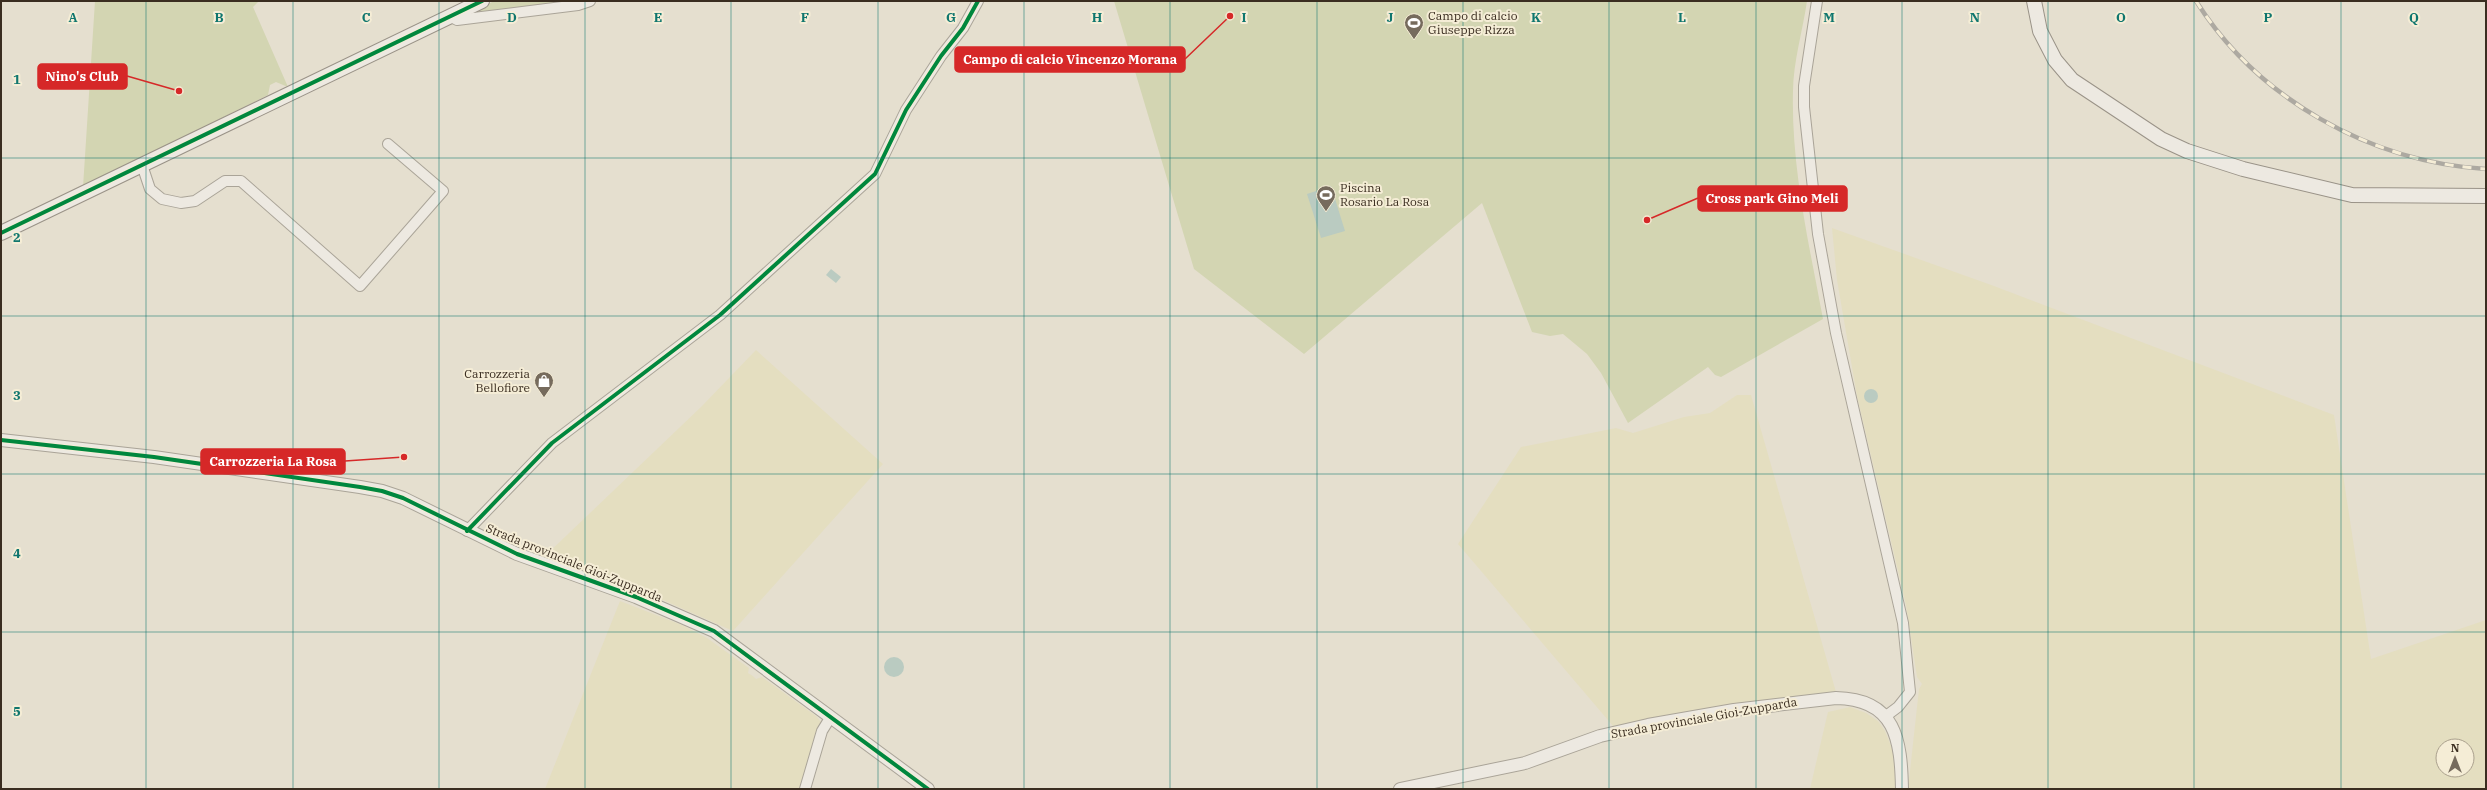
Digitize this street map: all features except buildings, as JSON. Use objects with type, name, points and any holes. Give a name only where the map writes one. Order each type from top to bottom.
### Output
[{"type":"main road","points":[[1,233],[482,1]]},
{"type":"main road","points":[[2034,1],[2040,31],[2055,60],[2072,80],[2161,138],[2187,151],[2250,171],[2352,195],[2486,196]]},
{"type":"street","points":[[449,16],[457,20],[578,4],[590,1]]},
{"type":"street","points":[[467,531],[552,443],[720,315],[875,174],[906,110],[941,56],[963,28],[978,1]]},
{"type":"street","points":[[1816,1],[1804,86],[1804,107],[1810,178],[1818,234],[1836,333],[1903,623],[1910,692],[1898,707],[1886,716],[1901,750],[1902,789]]},
{"type":"street","points":[[142,165],[150,189],[162,199],[181,203],[195,201],[225,182],[241,182],[360,286],[443,191],[388,144]]},
{"type":"street","name":"Strada provinciale Gioi-Zupparda","points":[[1,440],[154,456],[382,491],[403,498],[467,531],[517,554],[636,597],[714,631],[928,789]]},
{"type":"street","name":"Strada provinciale Gioi-Zupparda","points":[[1400,789],[1525,763],[1600,736],[1734,710],[1809,700],[1851,698],[1865,702],[1886,716]]},
{"type":"street","points":[[806,789],[822,731],[830,718]]},
{"type":"shaded area","name":"Piscina Rosario La Rosa","points":[[1331,186],[1345,231],[1321,238],[1307,194]]},
{"type":"shaded area","points":[[1832,228],[1994,286],[2334,415],[2371,659],[2486,620],[2486,789],[1908,789],[1919,689],[1922,684],[1917,677],[1906,605],[1857,396],[1837,280]]},
{"type":"shaded area","points":[[831,269],[841,277],[836,283],[826,275]]},
{"type":"shaded area","points":[[756,350],[883,464],[733,631],[638,589],[630,581],[624,584],[545,556],[701,407]]},
{"type":"shaded area","points":[[1868,389],[1874,389],[1878,393],[1878,399],[1874,403],[1868,403],[1864,399],[1864,393]]},
{"type":"shaded area","points":[[1737,395],[1751,395],[1836,692],[1720,707],[1613,726],[1458,544],[1521,447],[1616,428],[1633,433],[1684,417],[1710,413]]},
{"type":"shaded area","points":[[620,601],[682,625],[707,638],[749,668],[748,673],[756,679],[762,677],[816,716],[821,722],[799,789],[545,789]]},
{"type":"shaded area","points":[[894,657],[901,660],[904,667],[901,674],[894,677],[887,674],[884,667],[887,660]]},
{"type":"shaded area","points":[[1850,707],[1866,713],[1878,721],[1885,731],[1893,751],[1896,789],[1810,789],[1828,712]]},
{"type":"green space","points":[[95,1],[259,1],[253,7],[288,87],[276,82],[270,85],[268,95],[83,187]]},
{"type":"green space","points":[[494,1],[575,1],[474,14],[473,12]]},
{"type":"green space","points":[[1114,1],[1807,1],[1793,80],[1793,120],[1802,205],[1823,319],[1721,377],[1715,375],[1708,367],[1628,423],[1601,373],[1587,354],[1563,334],[1550,336],[1532,332],[1482,203],[1304,354],[1194,269]]},
{"type":"railway","points":[[2196,1],[2222,36],[2251,68],[2284,95],[2321,119],[2360,139],[2400,154],[2443,164],[2486,169]]},
{"type":"cycle path","points":[[1,233],[482,1]]},
{"type":"cycle path","points":[[467,531],[552,443],[720,315],[875,174],[906,110],[941,56],[963,28],[978,1]]},
{"type":"cycle path","points":[[1,440],[154,457],[360,487],[382,491],[403,498],[517,554],[636,597],[714,631],[928,789]]},
{"type":"place","name":"Campo di calcio Vincenzo Morana","points":[[1230,16]]},
{"type":"place","name":"Campo di calcio Giuseppe Rizza","points":[[1414,40]]},
{"type":"place","name":"Nino's Club","points":[[179,91]]},
{"type":"place","name":"Piscina Rosario La Rosa","points":[[1326,212]]},
{"type":"place","name":"Cross park Gino Meli","points":[[1647,220]]},
{"type":"place","name":"Carrozzeria Bellofiore","points":[[544,398]]},
{"type":"place","name":"Carrozzeria La Rosa","points":[[404,457]]}]
